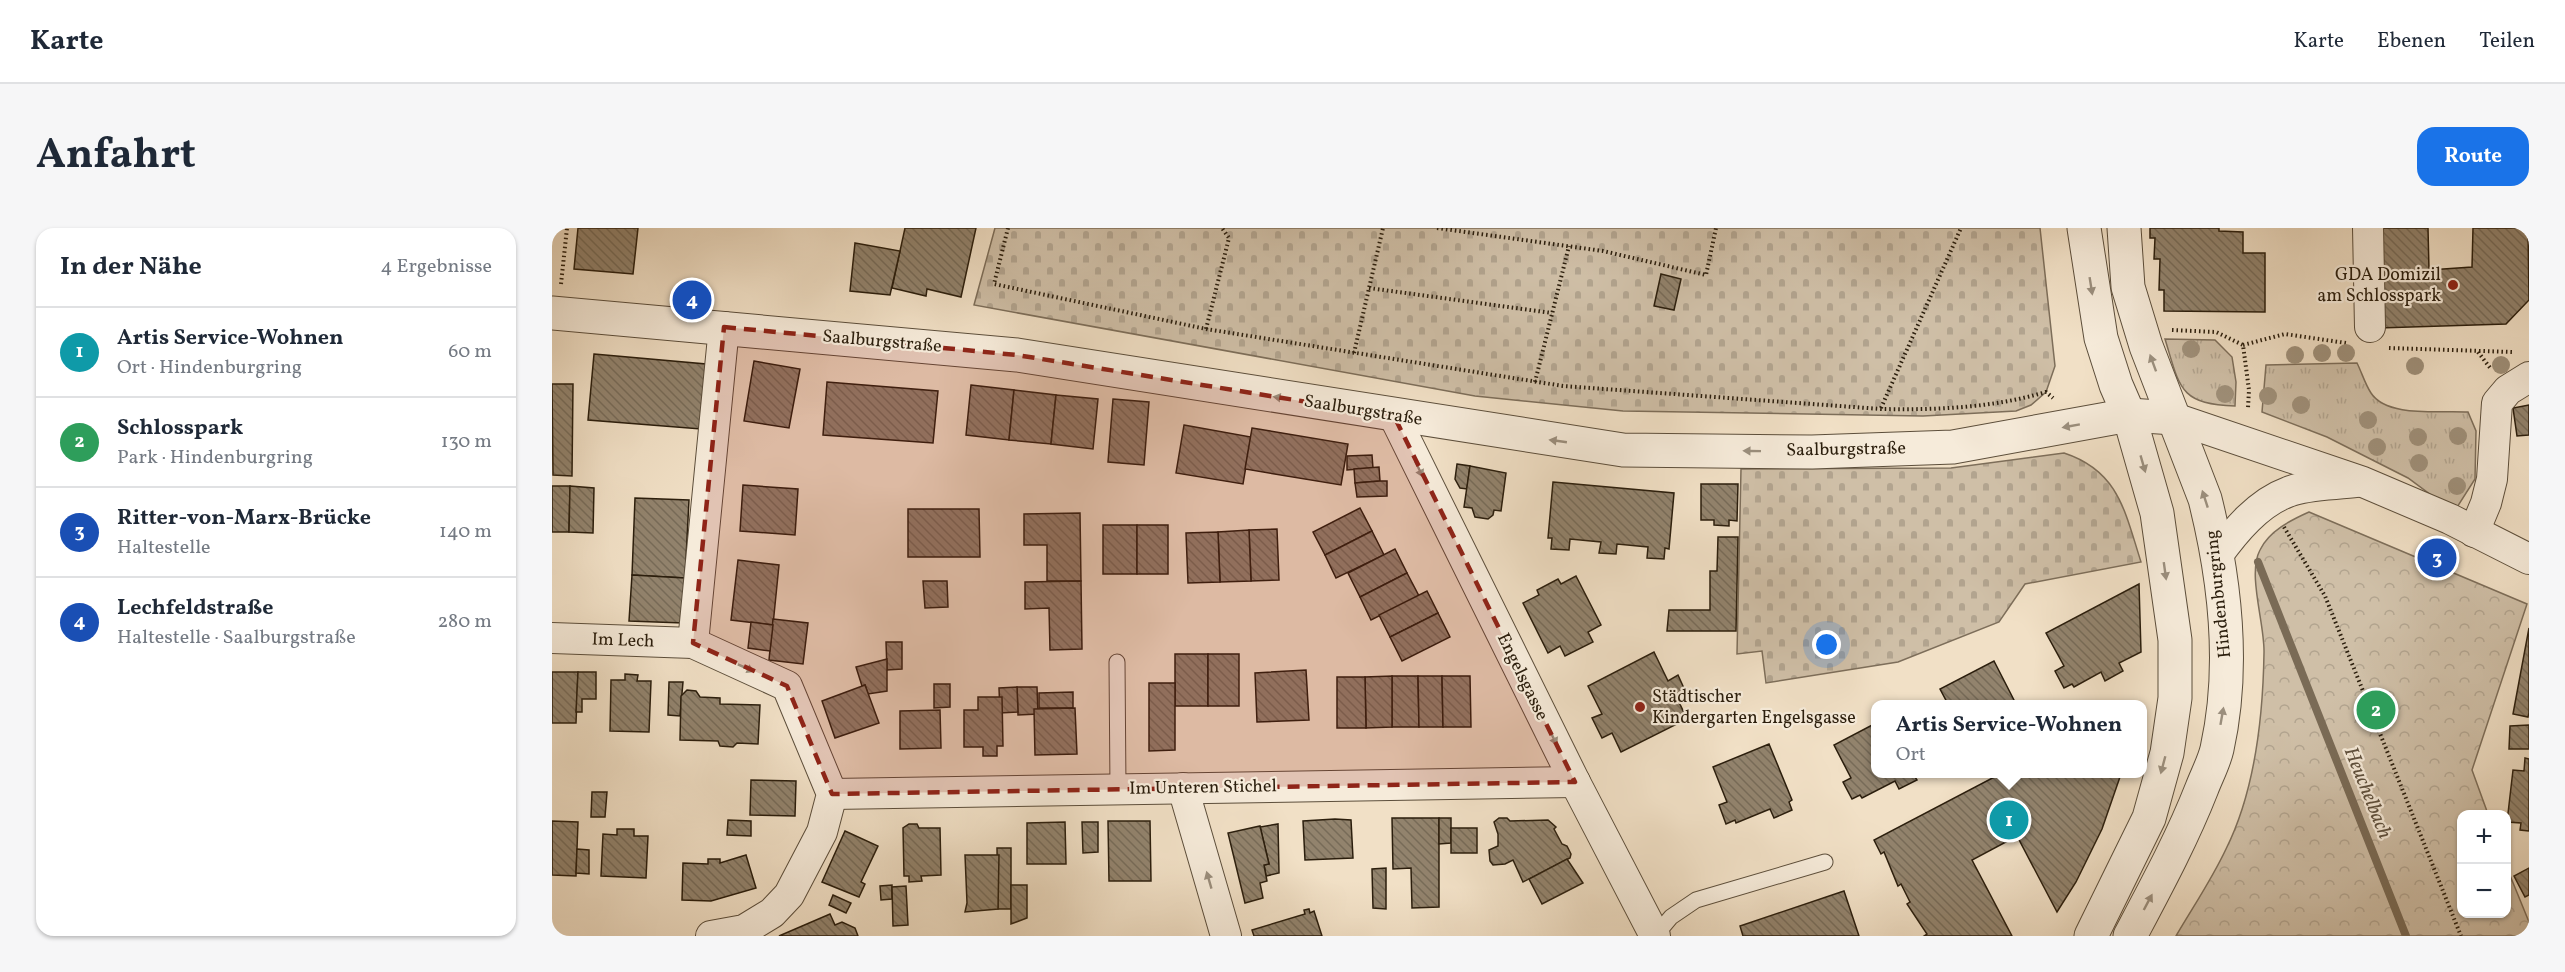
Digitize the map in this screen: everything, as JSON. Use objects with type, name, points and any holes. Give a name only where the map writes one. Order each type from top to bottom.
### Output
[{"type":"street","points":[[2084,228],[2101,338],[2129,416],[2157,513],[2175,640],[2175,698],[2167,753],[2149,818],[2091,936]]},
{"type":"street","name":"Hindenburgring","points":[[2124,228],[2128,287],[2205,499],[2217,556],[2227,640],[2226,694],[2216,751],[2191,816],[2130,936]]},
{"type":"street","points":[[2368,228],[2370,327]]},
{"type":"street","name":"Saalburgstraße","points":[[556,301],[724,327],[1017,355],[1394,416],[1623,450],[1812,452],[1953,447],[2129,416],[2174,418]]},
{"type":"street","points":[[711,936],[745,933],[772,913],[789,895],[822,832],[832,794],[787,686],[693,643],[724,327]]},
{"type":"street","points":[[2474,532],[2486,503],[2492,479],[2497,403],[2508,390],[2529,377]]},
{"type":"street","name":"Engelsgasse","points":[[1394,416],[1575,782],[1655,936]]},
{"type":"street","points":[[2174,418],[2363,482],[2529,559]]},
{"type":"street","points":[[2217,556],[2233,533],[2266,503],[2289,491],[2363,482]]},
{"type":"street","name":"Im Lech","points":[[552,638],[693,643]]},
{"type":"street","name":"Im Unteren Stichel","points":[[832,794],[1575,782]]},
{"type":"street","points":[[1182,788],[1226,936]]},
{"type":"lane","points":[[1117,662],[1118,789]]},
{"type":"lane","points":[[1655,936],[1671,917],[1696,900],[1825,862]]},
{"type":"path","points":[[556,301],[567,228]]},
{"type":"path","points":[[1008,228],[994,284],[1206,329],[1535,382],[1688,396],[1928,410],[2009,403],[2046,392]]},
{"type":"path","points":[[1206,329],[1228,238],[1222,228]]},
{"type":"path","points":[[1354,353],[1383,228]]},
{"type":"path","points":[[1437,228],[1569,246],[1706,274],[1716,228]]},
{"type":"path","points":[[1881,409],[1961,228]]},
{"type":"path","points":[[1535,382],[1569,246]]},
{"type":"path","points":[[1369,288],[1552,314]]},
{"type":"path","points":[[2162,329],[2216,332],[2243,345],[2249,390],[2248,408]]},
{"type":"path","points":[[2277,520],[2296,545],[2325,596],[2461,936]]},
{"type":"highlighted area","points":[[724,327],[1017,355],[1394,416],[1575,782],[832,794],[787,686],[693,643]]},
{"type":"green space","points":[[995,228],[2040,228],[2055,366],[2046,392],[2031,405],[2016,411],[1923,416],[1623,411],[1475,396],[974,305]]},
{"type":"green space","points":[[2165,339],[2215,340],[2232,357],[2236,382],[2235,406],[2217,405],[2192,397],[2179,381]]},
{"type":"green space","points":[[2357,363],[2371,393],[2379,401],[2389,406],[2415,411],[2468,412],[2476,431],[2475,479],[2454,512],[2408,478],[2327,437],[2262,412],[2266,365]]},
{"type":"green space","points":[[2064,453],[2082,461],[2108,482],[2124,510],[2141,562],[2025,584],[1999,622],[1898,662],[1766,683],[1762,651],[1737,654],[1741,469],[1951,468]]},
{"type":"green space","points":[[2309,512],[2527,604],[2472,770],[2487,810],[2457,810],[2457,918],[2511,918],[2511,878],[2529,922],[2529,936],[2176,936],[2226,849],[2236,827],[2251,778],[2262,702],[2264,653],[2256,585],[2256,560],[2269,537],[2288,523]]},
{"type":"building","points":[[578,228],[638,228],[633,274],[574,269]]},
{"type":"building","points":[[905,228],[976,228],[961,297],[927,289],[926,296],[892,288]]},
{"type":"building","points":[[2150,228],[2219,228],[2219,231],[2243,232],[2243,253],[2265,253],[2265,312],[2164,311],[2164,290],[2159,290],[2160,259],[2154,259],[2155,238],[2150,238]]},
{"type":"building","name":"GDA Domizil am Schlosspark","points":[[2373,228],[2428,228],[2429,270],[2472,267],[2473,228],[2528,228],[2529,300],[2506,324],[2379,328]]},
{"type":"building","points":[[855,243],[900,251],[890,295],[850,291]]},
{"type":"building","points":[[1661,274],[1681,279],[1674,310],[1654,306]]},
{"type":"building","points":[[594,354],[706,364],[701,429],[588,420]]},
{"type":"building","points":[[754,361],[800,369],[789,428],[744,421]]},
{"type":"building","points":[[827,382],[938,391],[933,443],[823,435]]},
{"type":"building","points":[[552,384],[573,384],[572,476],[553,475]]},
{"type":"building","points":[[971,385],[1014,390],[1009,440],[966,435]]},
{"type":"building","points":[[1014,390],[1056,395],[1051,444],[1009,440]]},
{"type":"building","points":[[1056,395],[1098,399],[1093,449],[1051,444]]},
{"type":"building","points":[[1113,399],[1149,402],[1144,465],[1108,462]]},
{"type":"building","points":[[2529,405],[2529,435],[2517,436],[2513,408]]},
{"type":"building","points":[[1184,425],[1251,437],[1243,484],[1176,473]]},
{"type":"building","points":[[1252,428],[1348,444],[1341,485],[1245,469]]},
{"type":"building","points":[[1372,455],[1373,468],[1347,470],[1347,456]]},
{"type":"building","points":[[1457,464],[1470,466],[1467,489],[1460,488],[1455,479]]},
{"type":"building","points":[[1470,466],[1506,473],[1501,511],[1494,510],[1493,515],[1488,519],[1475,517],[1472,508],[1464,507]]},
{"type":"building","points":[[1379,467],[1380,481],[1355,483],[1354,469]]},
{"type":"building","points":[[1387,481],[1387,496],[1357,497],[1355,483]]},
{"type":"building","points":[[1553,482],[1674,493],[1669,549],[1665,548],[1664,559],[1647,558],[1648,547],[1617,544],[1616,554],[1599,553],[1601,542],[1570,539],[1569,550],[1551,549],[1552,538],[1548,538]]},
{"type":"building","points":[[1701,484],[1738,484],[1737,521],[1729,520],[1729,526],[1714,525],[1714,520],[1701,520]]},
{"type":"building","points":[[743,485],[798,489],[795,535],[740,531]]},
{"type":"building","points":[[552,486],[570,486],[569,532],[552,532]]},
{"type":"building","points":[[570,486],[594,488],[593,533],[569,532]]},
{"type":"building","points":[[635,498],[689,500],[685,578],[632,575]]},
{"type":"building","points":[[1360,508],[1372,531],[1325,555],[1313,532]]},
{"type":"building","points":[[908,509],[979,509],[980,557],[908,557]]},
{"type":"building","points":[[1080,513],[1081,581],[1047,581],[1047,545],[1024,545],[1024,514]]},
{"type":"building","points":[[1103,525],[1137,525],[1137,574],[1103,574]]},
{"type":"building","points":[[1137,525],[1168,525],[1168,574],[1137,574]]},
{"type":"building","points":[[1277,529],[1279,580],[1251,581],[1249,530]]},
{"type":"building","points":[[1249,530],[1251,581],[1220,582],[1218,532]]},
{"type":"building","points":[[1372,531],[1384,555],[1336,578],[1325,555]]},
{"type":"building","points":[[1218,532],[1220,582],[1188,583],[1186,533]]},
{"type":"building","points":[[1718,537],[1738,537],[1736,631],[1667,631],[1669,610],[1710,610],[1710,571],[1717,571]]},
{"type":"building","points":[[1395,549],[1407,573],[1360,597],[1348,573]]},
{"type":"building","points":[[738,560],[779,565],[773,625],[731,620]]},
{"type":"building","points":[[1407,573],[1419,596],[1371,620],[1360,597]]},
{"type":"building","points":[[632,575],[685,578],[683,623],[629,621]]},
{"type":"building","points":[[1576,576],[1601,625],[1588,632],[1593,642],[1565,656],[1560,646],[1548,653],[1523,603],[1539,595],[1537,590],[1558,579],[1561,584]]},
{"type":"building","points":[[923,581],[947,581],[948,607],[925,608]]},
{"type":"building","points":[[1081,581],[1082,649],[1050,650],[1049,608],[1025,609],[1025,582]]},
{"type":"building","points":[[2139,584],[2141,652],[2119,663],[2123,671],[2105,681],[2101,672],[2074,687],[2072,684],[2064,688],[2055,671],[2064,666],[2046,633]]},
{"type":"building","points":[[1427,591],[1438,613],[1390,637],[1379,615]]},
{"type":"building","points":[[1438,613],[1450,637],[1402,661],[1390,637]]},
{"type":"building","points":[[773,619],[808,623],[803,664],[769,660]]},
{"type":"building","points":[[751,622],[773,625],[770,651],[748,648]]},
{"type":"building","points":[[2529,628],[2529,713],[2528,717],[2513,714]]},
{"type":"building","points":[[886,642],[902,642],[902,669],[887,670]]},
{"type":"building","name":"Städtischer Kindergarten Engelsgasse","points":[[1654,652],[1668,681],[1678,675],[1687,695],[1678,700],[1687,719],[1621,752],[1612,733],[1602,738],[1592,718],[1602,714],[1588,686]]},
{"type":"building","points":[[1175,654],[1208,654],[1208,706],[1175,706]]},
{"type":"building","points":[[1208,654],[1239,654],[1239,706],[1208,706]]},
{"type":"building","points":[[887,659],[887,691],[868,694],[865,685],[862,686],[856,667]]},
{"type":"building","points":[[1994,661],[2014,700],[1946,700],[1940,689]]},
{"type":"building","points":[[1306,670],[1309,720],[1257,722],[1255,673]]},
{"type":"building","points":[[552,672],[578,672],[576,723],[552,723]]},
{"type":"building","points":[[578,672],[596,672],[596,699],[582,699],[582,712],[576,712]]},
{"type":"building","points":[[625,674],[638,675],[637,681],[651,681],[649,732],[610,731],[611,680],[625,680]]},
{"type":"building","points":[[1392,676],[1418,676],[1419,727],[1392,727]]},
{"type":"building","points":[[1392,676],[1392,727],[1366,728],[1365,677]]},
{"type":"building","points":[[1418,676],[1442,676],[1443,727],[1419,727]]},
{"type":"building","points":[[1442,676],[1470,676],[1471,727],[1443,727]]},
{"type":"building","points":[[1337,677],[1365,677],[1366,728],[1337,728]]},
{"type":"building","points":[[669,682],[683,682],[680,716],[668,715]]},
{"type":"building","points":[[1149,683],[1175,683],[1175,750],[1149,751]]},
{"type":"building","points":[[934,684],[950,684],[950,707],[934,708]]},
{"type":"building","points":[[865,685],[879,723],[835,738],[822,701]]},
{"type":"building","points":[[1017,687],[1037,687],[1038,714],[1018,715]]},
{"type":"building","points":[[1017,687],[1018,712],[1000,713],[999,688]]},
{"type":"building","points":[[687,690],[696,691],[700,697],[720,698],[720,704],[760,705],[758,744],[737,743],[733,747],[720,746],[718,741],[680,740],[681,696]]},
{"type":"building","points":[[1073,692],[1073,708],[1039,708],[1039,693]]},
{"type":"building","points":[[978,697],[1002,697],[1003,746],[997,746],[997,756],[983,756],[983,747],[964,747],[964,710],[978,710]]},
{"type":"building","points":[[1075,708],[1077,754],[1035,755],[1034,709]]},
{"type":"building","points":[[940,710],[941,748],[900,749],[900,711]]},
{"type":"building","points":[[2529,725],[2529,749],[2509,749],[2510,726]]},
{"type":"building","points":[[1871,726],[1871,778],[1916,778],[1917,780],[1899,789],[1895,781],[1862,798],[1860,795],[1852,799],[1843,782],[1851,778],[1834,745]]},
{"type":"building","points":[[1769,744],[1792,800],[1789,802],[1792,810],[1774,818],[1770,809],[1736,823],[1735,820],[1726,824],[1719,805],[1727,802],[1713,767]]},
{"type":"building","points":[[2525,758],[2529,759],[2529,831],[2520,830],[2521,823],[2511,822],[2511,810],[2508,810],[2513,770],[2524,771]]},
{"type":"building","points":[[1992,778],[2120,778],[2102,829],[2076,882],[2057,912],[2017,836],[1972,860],[2012,936],[1924,936],[1927,934],[1907,904],[1910,902],[1901,884],[1898,886],[1884,852],[1881,854],[1874,840]]},
{"type":"building","points":[[751,780],[796,781],[795,816],[750,815]]},
{"type":"building","points":[[592,792],[607,792],[605,817],[591,817]]},
{"type":"building","points":[[1392,818],[1439,818],[1439,907],[1412,908],[1411,868],[1393,869]]},
{"type":"building","points":[[1439,818],[1451,818],[1451,843],[1439,844]]},
{"type":"building","points":[[1499,818],[1507,818],[1510,821],[1548,820],[1556,827],[1554,829],[1562,844],[1567,846],[1571,854],[1570,858],[1523,882],[1513,860],[1505,864],[1493,865],[1490,861],[1489,850],[1498,846],[1498,834],[1494,822]]},
{"type":"building","points":[[728,820],[751,821],[751,836],[727,835]]},
{"type":"building","points":[[1351,820],[1353,858],[1305,860],[1303,821]]},
{"type":"building","points":[[552,821],[578,822],[576,876],[552,875]]},
{"type":"building","points":[[1108,821],[1150,821],[1151,881],[1109,881]]},
{"type":"building","points":[[1065,822],[1066,864],[1027,864],[1027,823]]},
{"type":"building","points":[[1082,822],[1098,822],[1098,852],[1083,853]]},
{"type":"building","points":[[909,824],[917,824],[919,828],[940,828],[941,875],[921,876],[922,881],[909,882],[909,876],[904,876],[903,828]]},
{"type":"building","points":[[1278,824],[1279,873],[1266,876],[1264,865],[1269,864],[1260,827]]},
{"type":"building","points":[[1260,826],[1269,864],[1264,865],[1267,881],[1260,883],[1263,898],[1245,903],[1228,833]]},
{"type":"building","points":[[1451,828],[1477,828],[1477,853],[1451,853]]},
{"type":"building","points":[[617,829],[634,829],[634,836],[648,836],[646,878],[601,876],[603,834],[617,835]]},
{"type":"building","points":[[845,831],[878,846],[861,882],[865,884],[859,897],[822,882]]},
{"type":"building","points":[[997,848],[1011,848],[1011,909],[998,909]]},
{"type":"building","points":[[577,849],[589,850],[589,874],[576,873]]},
{"type":"building","points":[[746,855],[756,888],[711,901],[682,900],[683,863],[708,864],[708,859],[720,859],[720,863]]},
{"type":"building","points":[[965,855],[999,855],[998,909],[965,912],[967,903]]},
{"type":"building","points":[[1567,859],[1583,883],[1542,904],[1529,879]]},
{"type":"building","points":[[1386,868],[1386,909],[1373,908],[1372,869]]},
{"type":"building","points":[[2529,868],[2529,895],[2525,897],[2514,876]]},
{"type":"building","points":[[892,885],[892,899],[881,900],[880,886]]},
{"type":"building","points":[[1011,885],[1027,885],[1027,918],[1011,924]]},
{"type":"building","points":[[906,886],[908,925],[893,926],[892,887]]},
{"type":"building","points":[[1844,891],[1859,936],[1743,936],[1740,926]]},
{"type":"building","points":[[833,895],[851,903],[846,913],[829,905]]},
{"type":"building","points":[[1309,909],[1310,913],[1314,911],[1322,936],[1254,936],[1252,930],[1305,914],[1304,910]]},
{"type":"building","points":[[830,914],[835,925],[842,922],[855,928],[858,936],[779,936]]},
{"type":"waterway","name":"Heuchelbach","points":[[2258,562],[2406,936]]},
{"type":"place","name":"GDA Domizil am Schlosspark","points":[[2453,285]]},
{"type":"place","name":"Lechfeldstraße","points":[[692,300]]},
{"type":"place","name":"Ritter-von-Marx-Brücke","points":[[2437,558]]},
{"type":"place","name":"Städtischer Kindergarten Engelsgasse","points":[[1640,707]]},
{"type":"place","name":"Schlosspark","points":[[2376,710]]},
{"type":"place","name":"Artis Service-Wohnen","points":[[2009,820]]}]
